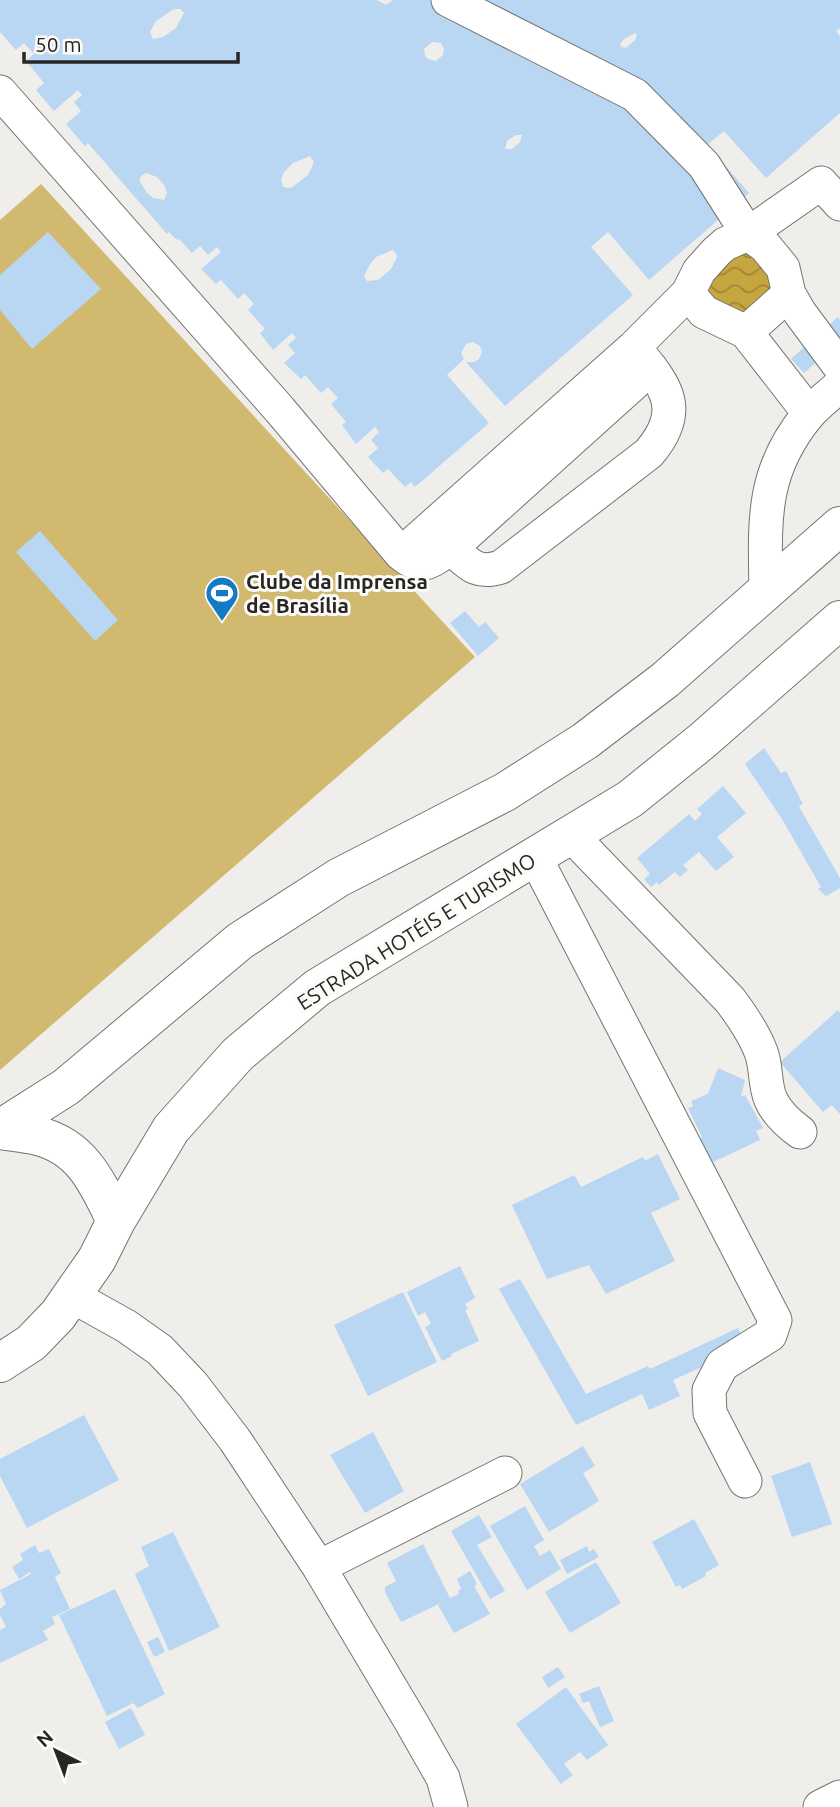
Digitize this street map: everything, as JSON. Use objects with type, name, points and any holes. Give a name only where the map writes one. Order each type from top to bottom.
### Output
[{"type":"main road","points":[[0,1130],[66,1087],[240,941],[338,878],[505,792],[585,741],[664,680],[766,594],[840,526]]},
{"type":"main road","name":"ESTRADA HOTÉIS E TURISMO","points":[[0,1363],[31,1343],[58,1315],[97,1259],[116,1221],[171,1129],[238,1054],[317,988],[630,799],[702,741],[840,620]]},
{"type":"main road","points":[[0,1130],[40,1136],[73,1153],[93,1174],[116,1221]]},
{"type":"street","points":[[448,0],[635,95],[704,165],[748,234],[765,246],[783,268],[789,294],[840,367]]},
{"type":"street","points":[[0,92],[280,410],[401,554],[411,562],[426,563],[451,548],[534,454]]},
{"type":"street","points":[[401,554],[534,454],[642,358],[688,293],[708,259],[725,244],[836,191]]},
{"type":"street","points":[[688,293],[704,312],[746,332],[810,413]]},
{"type":"street","points":[[746,332],[789,294]]},
{"type":"street","points":[[451,548],[475,568],[484,571],[501,567],[649,453],[662,438],[669,420],[668,404],[664,388],[642,358]]},
{"type":"street","points":[[766,594],[765,523],[772,477],[788,443],[810,413],[840,385]]},
{"type":"street","points":[[570,834],[730,1000],[743,1017],[760,1049],[770,1099],[788,1122],[800,1132]]},
{"type":"street","points":[[534,855],[775,1320],[770,1335],[722,1365],[709,1390],[710,1413],[745,1481]]},
{"type":"street","points":[[72,1296],[126,1326],[160,1350],[193,1385],[235,1440],[319,1567],[443,1777],[451,1807]]},
{"type":"street","points":[[319,1567],[505,1473]]},
{"type":"street","points":[[820,1807],[840,1797]]},
{"type":"shaded area","name":"Clube da Imprensa de Brasília","points":[[41,184],[475,657],[0,1070],[0,220]]},
{"type":"water","points":[[750,248],[768,264],[779,293],[742,328],[699,287],[710,259]]},
{"type":"building","points":[[0,0],[377,0],[386,5],[393,0],[840,0],[840,28],[836,31],[840,36],[840,113],[766,178],[724,131],[707,145],[749,193],[649,280],[608,232],[591,247],[633,295],[505,406],[466,362],[479,359],[482,352],[480,346],[473,342],[466,344],[461,353],[464,359],[447,375],[489,423],[415,487],[411,482],[405,487],[388,469],[383,473],[368,457],[378,448],[371,440],[379,432],[375,427],[356,444],[342,425],[346,422],[331,404],[338,398],[328,387],[321,393],[305,375],[301,379],[284,363],[295,353],[288,345],[296,338],[292,333],[273,350],[260,333],[265,329],[248,310],[254,304],[244,293],[238,299],[221,280],[216,284],[201,269],[221,252],[217,247],[208,255],[200,246],[192,253],[179,239],[169,232],[167,234],[88,143],[85,146],[66,124],[81,111],[74,102],[82,95],[78,90],[54,111],[36,90],[44,83],[26,61],[34,54],[24,43],[16,50],[0,32]],"holes":[[[174,9],[180,9],[184,13],[176,28],[163,37],[153,39],[150,32],[156,21]],[[637,34],[635,40],[626,48],[620,44],[624,39]],[[432,42],[441,43],[443,55],[436,61],[425,56],[424,49]],[[516,135],[522,135],[520,142],[512,149],[505,149],[507,141]],[[310,156],[314,162],[308,175],[291,188],[283,187],[281,179],[293,163]],[[146,173],[157,177],[167,193],[164,200],[153,198],[140,182],[140,177]],[[392,250],[396,253],[397,257],[391,269],[378,280],[367,281],[364,276],[376,257]]]},
{"type":"building","points":[[48,232],[101,289],[32,349],[0,310],[0,275]]},
{"type":"building","points":[[838,317],[840,341],[804,373],[791,359]]},
{"type":"building","points":[[40,531],[118,620],[95,641],[16,552]]},
{"type":"building","points":[[465,611],[479,627],[485,622],[499,638],[478,656],[450,623]]},
{"type":"building","points":[[764,748],[781,773],[786,771],[803,804],[799,806],[801,810],[840,878],[840,888],[826,896],[818,889],[821,887],[782,819],[745,764]]},
{"type":"building","points":[[723,786],[746,813],[717,837],[734,857],[716,871],[699,852],[683,865],[688,870],[680,877],[675,872],[659,885],[657,882],[651,887],[644,879],[650,874],[637,858],[689,814],[695,821],[702,814],[697,809]]},
{"type":"building","points":[[838,1010],[840,1114],[832,1105],[823,1112],[780,1062]]},
{"type":"building","points":[[718,1068],[745,1080],[741,1097],[745,1095],[763,1128],[756,1131],[760,1140],[713,1162],[722,1180],[702,1190],[681,1147],[702,1137],[688,1108],[693,1106],[691,1101],[708,1094]]},
{"type":"building","points":[[658,1154],[680,1199],[651,1213],[675,1261],[606,1294],[589,1265],[547,1279],[512,1205],[574,1175],[581,1187],[643,1157],[645,1161]]},
{"type":"building","points":[[460,1266],[475,1298],[465,1304],[468,1309],[465,1310],[479,1341],[442,1361],[425,1327],[431,1324],[425,1312],[418,1316],[407,1292]]},
{"type":"building","points":[[520,1279],[586,1394],[648,1366],[650,1369],[738,1328],[746,1347],[673,1380],[680,1396],[649,1410],[642,1394],[576,1425],[499,1289]]},
{"type":"building","points":[[403,1292],[437,1362],[368,1396],[334,1325]]},
{"type":"building","points":[[84,1415],[119,1480],[27,1528],[0,1476],[0,1459]]},
{"type":"building","points":[[373,1432],[404,1491],[365,1513],[330,1455]]},
{"type":"building","points":[[583,1446],[595,1466],[583,1473],[599,1501],[549,1532],[520,1484]]},
{"type":"building","points":[[810,1462],[832,1524],[792,1537],[771,1476]]},
{"type":"building","points":[[525,1506],[544,1540],[534,1546],[540,1556],[550,1550],[561,1569],[527,1590],[490,1526]]},
{"type":"building","points":[[479,1515],[492,1537],[477,1545],[505,1591],[490,1599],[451,1531]]},
{"type":"building","points":[[694,1519],[719,1565],[705,1573],[706,1576],[682,1589],[680,1585],[676,1587],[652,1542]]},
{"type":"building","points":[[173,1532],[220,1627],[169,1651],[135,1574],[149,1566],[141,1547]]},
{"type":"building","points":[[423,1544],[450,1598],[459,1594],[461,1589],[457,1579],[470,1571],[477,1584],[474,1586],[490,1614],[454,1633],[438,1605],[445,1601],[401,1622],[385,1592],[385,1587],[396,1581],[387,1563]]},
{"type":"building","points":[[35,1545],[39,1553],[49,1549],[61,1573],[55,1577],[70,1609],[52,1617],[55,1624],[43,1631],[48,1640],[0,1663],[0,1630],[6,1627],[0,1609],[6,1604],[0,1590],[31,1574],[30,1572],[19,1579],[12,1567],[23,1560],[20,1554]]},
{"type":"building","points":[[587,1546],[589,1552],[594,1549],[599,1557],[567,1574],[560,1560]]},
{"type":"building","points":[[596,1562],[621,1603],[570,1633],[545,1592]]},
{"type":"building","points":[[115,1589],[165,1694],[138,1708],[133,1703],[107,1716],[59,1615]]},
{"type":"building","points":[[158,1637],[165,1652],[154,1657],[147,1642]]},
{"type":"building","points":[[558,1667],[565,1677],[548,1688],[542,1677]]},
{"type":"building","points":[[599,1686],[614,1721],[600,1727],[589,1701],[583,1703],[579,1694]]},
{"type":"building","points":[[566,1687],[608,1745],[587,1760],[580,1752],[564,1764],[573,1775],[561,1784],[516,1724]]},
{"type":"building","points":[[131,1708],[145,1735],[119,1749],[105,1722]]},
{"type":"place","name":"Clube da Imprensa de Brasília","points":[[222,623]]}]
